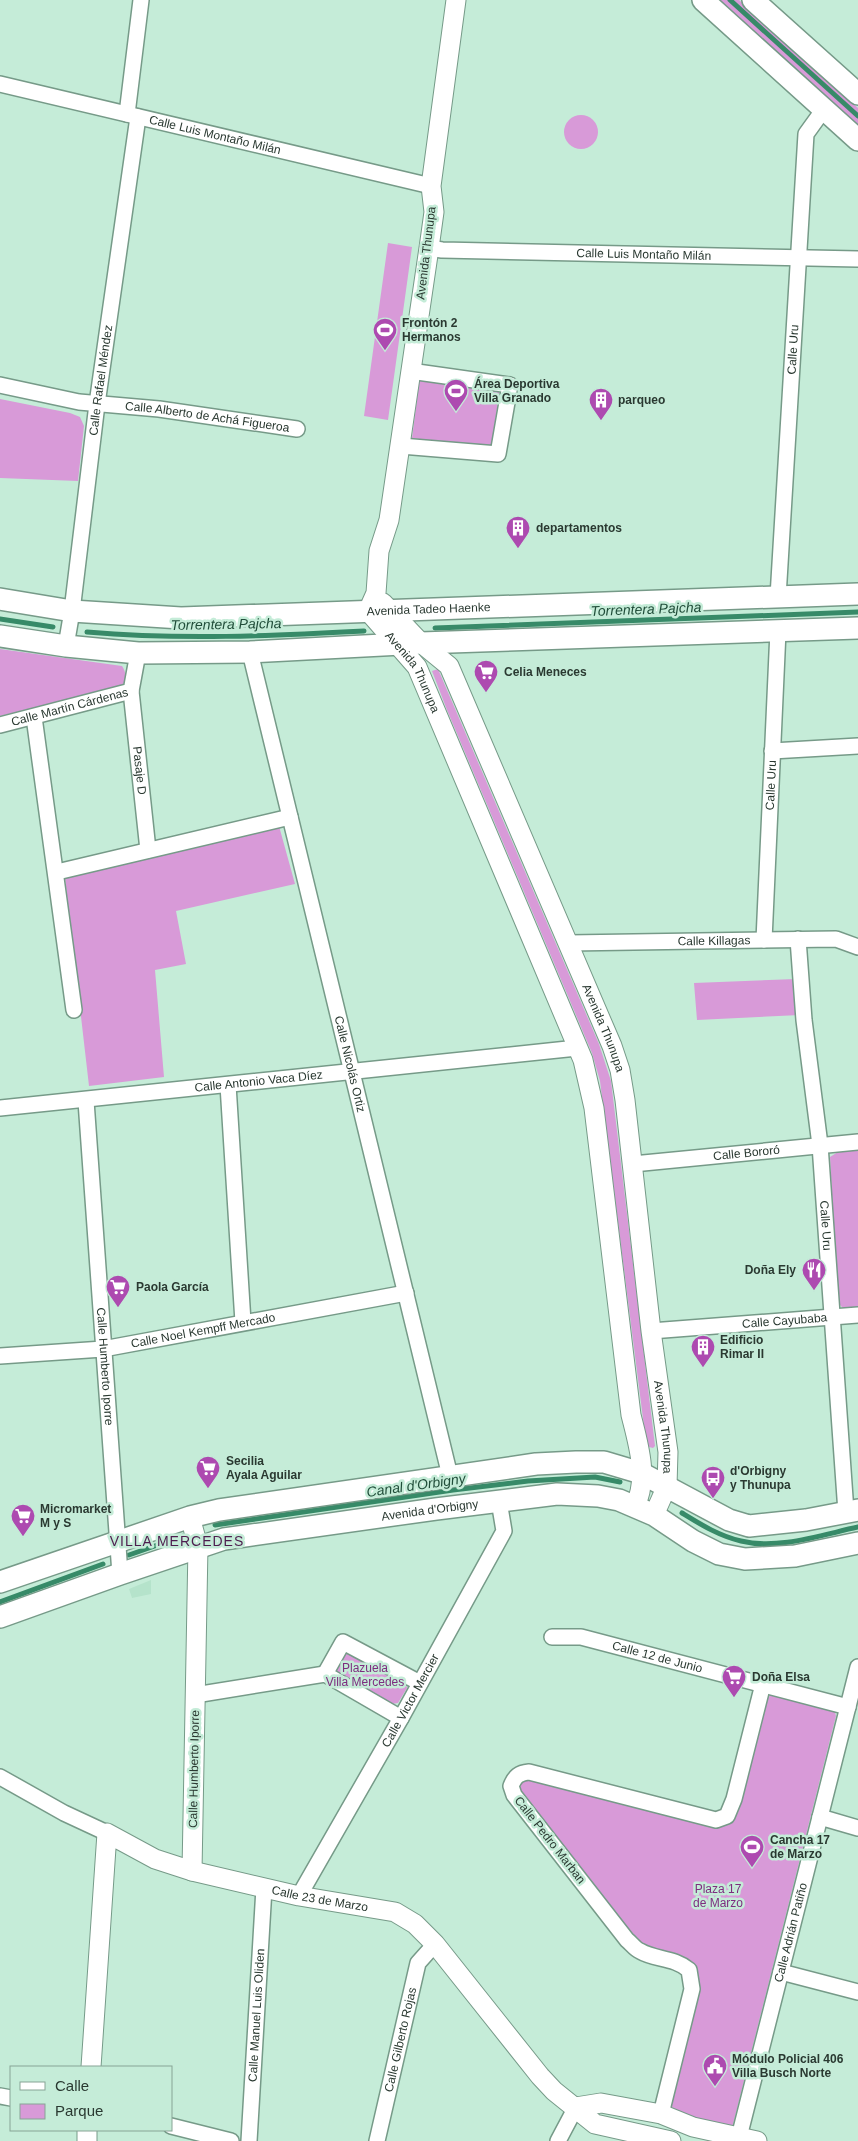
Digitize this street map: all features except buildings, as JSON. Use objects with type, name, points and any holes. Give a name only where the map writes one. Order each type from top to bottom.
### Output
[{"type":"main road","points":[[703,0],[858,140]]},
{"type":"main road","points":[[754,0],[858,94]]},
{"type":"main road","name":"Avenida Tadeo Haenke","points":[[0,599],[72,615],[181,618],[377,605],[858,594]]},
{"type":"main road","points":[[0,636],[66,642],[138,653],[250,652],[421,643],[858,628]]},
{"type":"main road","points":[[0,1582],[116,1542],[219,1510],[536,1464],[604,1462],[641,1472],[729,1520],[750,1526],[806,1520],[852,1511]]},
{"type":"main road","name":"Avenida d'Orbigny","points":[[0,1617],[224,1538],[557,1494],[598,1496],[619,1500],[654,1515],[669,1527],[719,1554],[745,1560],[795,1556],[858,1543]]},
{"type":"street","name":"Calle Rafael Méndez","points":[[66,642],[72,615],[133,116],[141,0]]},
{"type":"street","name":"Avenida Thunupa","points":[[456,0],[431,186],[434,212],[389,520],[379,551],[377,605],[397,645],[417,667],[587,1075],[594,1108],[631,1415],[641,1472],[640,1496],[635,1506]]},
{"type":"street","name":"Calle Luis Montaño Milán","points":[[0,84],[431,186]]},
{"type":"street","name":"Calle Uru","points":[[778,597],[806,134],[824,109]]},
{"type":"street","name":"Calle Luis Montaño Milán","points":[[429,248],[442,250],[858,259]]},
{"type":"street","points":[[401,446],[498,454],[510,385],[410,371]]},
{"type":"street","name":"Calle Alberto de Achá Figueroa","points":[[0,385],[97,404],[159,409],[297,429]]},
{"type":"street","name":"Avenida Thunupa","points":[[377,605],[449,666],[569,943],[612,1046],[620,1070],[633,1164],[651,1331],[668,1452],[667,1486],[654,1515]]},
{"type":"street","name":"Calle Uru","points":[[764,940],[778,631]]},
{"type":"street","name":"Calle Nicolás Ortiz","points":[[250,652],[450,1476]]},
{"type":"street","name":"Calle Martín Cárdenas","points":[[0,725],[132,691],[138,653]]},
{"type":"street","name":"Pasaje D","points":[[132,691],[148,850]]},
{"type":"street","points":[[34,717],[57,872],[74,1010]]},
{"type":"street","points":[[772,751],[858,746]]},
{"type":"street","points":[[57,872],[290,817]]},
{"type":"street","name":"Calle Uru","points":[[798,938],[804,1020],[820,1145],[831,1317],[852,1511]]},
{"type":"street","name":"Calle Killagas","points":[[569,943],[836,938],[858,947]]},
{"type":"street","name":"Calle Antonio Vaca Díez","points":[[0,1108],[577,1048]]},
{"type":"street","points":[[228,1085],[243,1322]]},
{"type":"street","name":"Calle Humberto Iporre","points":[[86,1100],[116,1542],[120,1574]]},
{"type":"street","name":"Calle Bororó","points":[[633,1164],[858,1142]]},
{"type":"street","name":"Calle Noel Kempff Mercado","points":[[0,1356],[103,1350],[243,1322],[406,1293]]},
{"type":"street","name":"Calle Cayubaba","points":[[651,1331],[858,1315]]},
{"type":"street","name":"Calle Victor Mercier","points":[[299,1896],[402,1718],[504,1531],[499,1501]]},
{"type":"street","name":"Calle Humberto Iporre","points":[[190,1518],[198,1546],[192,1871]]},
{"type":"street","name":"Calle 12 de Junio","points":[[552,1637],[581,1637],[848,1707]]},
{"type":"street","points":[[325,1674],[343,1642],[420,1683]]},
{"type":"street","points":[[195,1696],[325,1674],[402,1718]]},
{"type":"street","name":"Calle Adrián Patiño","points":[[745,2140],[781,1972],[857,1677]]},
{"type":"street","name":"Calle Pedro Marban","points":[[661,2114],[692,1990],[689,1970],[682,1964],[640,1951],[627,1940],[514,1795],[511,1786],[514,1777],[521,1773],[529,1772],[716,1820],[727,1816],[734,1799],[763,1684]]},
{"type":"street","name":"Calle 23 de Marzo","points":[[0,1777],[64,1813],[107,1833],[155,1859],[192,1871],[299,1896],[394,1912],[415,1924],[435,1944],[554,2091],[596,2124],[671,2141]]},
{"type":"street","points":[[820,1817],[858,1828]]},
{"type":"street","points":[[91,2066],[107,1833]]},
{"type":"street","name":"Calle Manuel Luis Oliden","points":[[248,2141],[264,1888]]},
{"type":"street","name":"Calle Gilberto Rojas","points":[[376,2141],[418,1963],[435,1944]]},
{"type":"street","points":[[781,1972],[858,1992]]},
{"type":"street","points":[[558,2141],[576,2107],[601,2103],[661,2114],[693,2127],[745,2140]]},
{"type":"street","points":[[172,2126],[231,2141]]},
{"type":"shaded area","points":[[151,1580],[151,1594],[132,1598],[129,1589]]},
{"type":"green space","points":[[719,0],[739,0],[858,108],[858,127]]},
{"type":"green space","points":[[581,115],[593,120],[598,132],[593,144],[581,149],[569,144],[564,132],[569,120]]},
{"type":"green space","name":"Frontón 2 Hermanos","points":[[388,243],[412,247],[388,420],[364,416]]},
{"type":"green space","name":"Área Deportiva Villa Granado","points":[[420,376],[500,387],[491,449],[412,438]]},
{"type":"green space","points":[[0,399],[70,413],[80,417],[84,426],[78,481],[0,478]]},
{"type":"green space","points":[[0,649],[122,666],[125,671],[125,679],[122,686],[0,716]]},
{"type":"green space","points":[[438,669],[599,1044],[611,1081],[655,1446],[653,1448],[649,1447],[646,1442],[600,1081],[592,1053],[447,710],[432,671]]},
{"type":"green space","points":[[279,826],[295,884],[176,911],[186,964],[155,970],[164,1077],[89,1086],[65,878]]},
{"type":"green space","points":[[796,979],[800,1015],[697,1020],[694,983]]},
{"type":"green space","points":[[858,1149],[858,1307],[843,1308],[838,1303],[830,1157],[841,1150]]},
{"type":"green space","name":"Plazuela Villa Mercedes","points":[[346,1651],[405,1682],[407,1688],[398,1703],[392,1704],[334,1671]]},
{"type":"green space","name":"Plaza 17 de Marzo","points":[[771,1694],[834,1709],[836,1716],[732,2128],[691,2117],[670,2106],[696,1977],[642,1947],[634,1940],[519,1789],[520,1785],[528,1779],[734,1818],[739,1810],[768,1698]]},
{"type":"waterway","points":[[730,0],[858,116]]},
{"type":"waterway","name":"Torrentera Pajcha","points":[[435,628],[858,612]]},
{"type":"waterway","name":"Torrentera Pajcha","points":[[0,619],[53,627]]},
{"type":"waterway","name":"Torrentera Pajcha","points":[[87,632],[191,637],[364,631]]},
{"type":"waterway","name":"Canal d'Orbigny","points":[[215,1525],[453,1490],[528,1481],[595,1477],[620,1482]]},
{"type":"waterway","name":"Canal d'Orbigny","points":[[682,1513],[725,1536],[755,1543],[785,1543],[858,1527]]},
{"type":"waterway","name":"Canal d'Orbigny","points":[[129,1555],[183,1536]]},
{"type":"waterway","name":"Canal d'Orbigny","points":[[0,1602],[103,1564]]},
{"type":"place","name":"Frontón 2 Hermanos","points":[[385,351]]},
{"type":"place","name":"Área Deportiva Villa Granado","points":[[456,412]]},
{"type":"place","name":"parqueo","points":[[601,421]]},
{"type":"place","name":"departamentos","points":[[518,549]]},
{"type":"place","name":"Celia Meneces","points":[[486,693]]},
{"type":"place","name":"Doña Ely","points":[[814,1291]]},
{"type":"place","name":"Paola García","points":[[118,1308]]},
{"type":"place","name":"Edificio Rimar II","points":[[703,1368]]},
{"type":"place","name":"Secilia Ayala Aguilar","points":[[208,1489]]},
{"type":"place","name":"d'Orbigny y Thunupa","points":[[713,1499]]},
{"type":"place","name":"Micromarket M y S","points":[[23,1537]]},
{"type":"place","name":"Doña Elsa","points":[[734,1698]]},
{"type":"place","name":"Cancha 17 de Marzo","points":[[752,1868]]},
{"type":"place","name":"Módulo Policial 406 Villa Busch Norte","points":[[715,2087]]},
{"type":"district","name":"VILLA MERCEDES","points":[[177,1541]]}]
